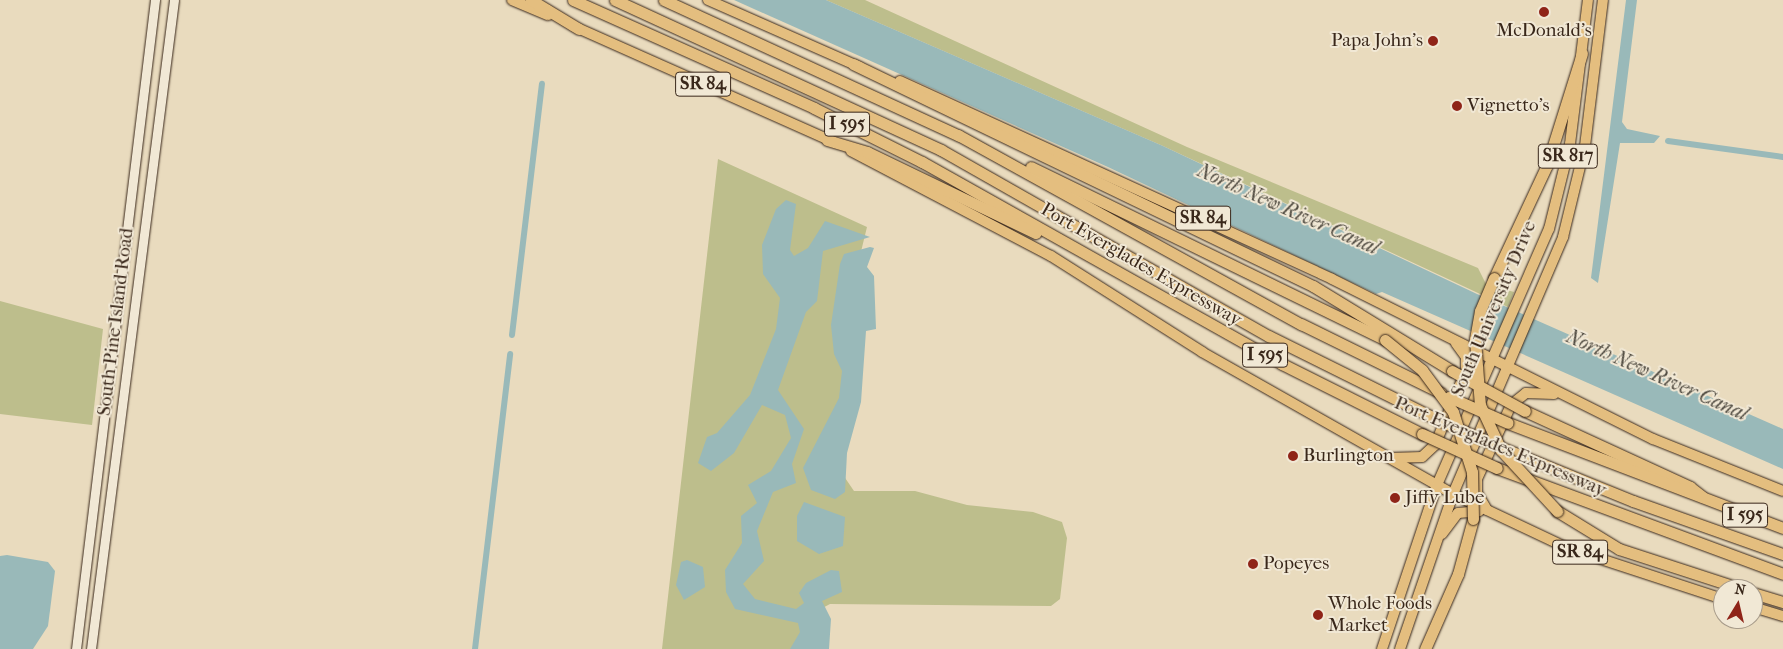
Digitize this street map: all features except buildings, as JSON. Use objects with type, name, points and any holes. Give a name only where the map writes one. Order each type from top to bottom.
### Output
[{"type":"highway","points":[[531,0],[579,28]]},
{"type":"highway","name":"Port Everglades Expressway","points":[[573,0],[836,119],[1282,364],[1422,434],[1497,468],[1783,574]]},
{"type":"highway","points":[[615,0],[941,150],[1269,336],[1438,420],[1633,501],[1783,554]]},
{"type":"highway","name":"Port Everglades Expressway","points":[[664,0],[958,135],[1301,324],[1449,397],[1508,424],[1708,502],[1783,528]]},
{"type":"highway","points":[[1582,53],[1546,165],[1480,311],[1475,339],[1480,405],[1501,450],[1557,511],[1619,548],[1713,579]]},
{"type":"highway","points":[[852,64],[1313,286],[1452,370],[1525,411],[1690,487],[1708,502]]},
{"type":"highway","points":[[958,135],[1046,173],[1385,340],[1422,370],[1453,412],[1472,472],[1473,519],[1467,551],[1425,649]]},
{"type":"highway","points":[[827,140],[935,183],[1111,269]]},
{"type":"highway","points":[[1739,559],[1783,578]]},
{"type":"highway","points":[[1763,596],[1783,602]]},
{"type":"main road","name":"South Pine Island Road","points":[[76,649],[155,0]]},
{"type":"main road","name":"South Pine Island Road","points":[[90,649],[174,0]]},
{"type":"main road","name":"SR 84","points":[[512,0],[579,28],[827,140],[1051,256],[1202,352],[1452,494],[1490,513],[1567,548],[1713,596]]},
{"type":"main road","name":"SR 84","points":[[708,0],[852,64],[894,78],[1193,213],[1452,339],[1507,370],[1653,439],[1783,491]]},
{"type":"main road","name":"South University Drive","points":[[1382,649],[1437,485],[1548,229],[1564,175],[1588,0]]},
{"type":"main road","name":"South University Drive","points":[[1400,649],[1431,550],[1452,494],[1563,237],[1579,180],[1603,0]]},
{"type":"main road","points":[[1388,458],[1422,457],[1435,445],[1467,364],[1452,339]]},
{"type":"main road","points":[[1490,513],[1477,493],[1477,479],[1510,405],[1526,393],[1560,395]]},
{"type":"main road","points":[[1431,550],[1458,512],[1490,513]]},
{"type":"main road","points":[[1763,611],[1783,616]]},
{"type":"green space","points":[[826,0],[865,0],[1187,147],[1478,268],[1486,284],[1514,292],[1508,307],[1163,146]]},
{"type":"green space","points":[[718,159],[867,227],[858,264],[839,469],[854,491],[915,491],[967,505],[1033,512],[1062,522],[1067,538],[1060,599],[1051,606],[830,604],[815,612],[811,649],[662,649]]},
{"type":"green space","points":[[0,301],[103,329],[92,425],[0,414]]},
{"type":"water","name":"North New River Canal","points":[[734,0],[826,0],[1163,146],[1477,294],[1783,429],[1783,469],[1382,292],[1376,294],[1108,167]]},
{"type":"water","points":[[1626,0],[1637,0],[1622,122],[1627,129],[1660,136],[1654,143],[1620,143],[1598,283],[1591,278]]},
{"type":"water","points":[[786,200],[796,204],[790,250],[794,256],[808,248],[825,221],[870,237],[823,251],[817,301],[806,312],[778,390],[804,429],[792,464],[796,483],[773,492],[757,531],[764,561],[743,584],[755,599],[796,609],[804,603],[799,593],[806,583],[831,570],[839,571],[842,592],[822,601],[831,619],[829,649],[790,649],[800,632],[798,623],[735,609],[726,592],[725,570],[742,543],[741,516],[757,503],[748,485],[771,471],[791,438],[785,415],[762,405],[734,453],[711,471],[698,463],[707,437],[717,433],[750,395],[776,329],[780,298],[763,274],[762,245],[776,209]]},
{"type":"water","points":[[870,247],[874,248],[867,267],[874,276],[876,329],[866,331],[861,402],[847,453],[845,492],[835,499],[811,490],[803,468],[839,398],[842,371],[834,354],[831,325],[840,264],[844,254]]},
{"type":"water","points":[[804,502],[845,517],[843,546],[819,554],[797,541],[797,516]]},
{"type":"water","points":[[7,555],[48,562],[55,571],[48,626],[33,649],[0,649],[0,556]]},
{"type":"water","points":[[687,560],[703,567],[705,587],[684,600],[676,585],[681,562]]},
{"type":"waterway","points":[[512,335],[542,84]]},
{"type":"waterway","points":[[1668,141],[1783,157]]},
{"type":"waterway","points":[[475,649],[510,354]]},
{"type":"place","name":"McDonald's","points":[[1544,12]]},
{"type":"place","name":"Papa John's","points":[[1433,41]]},
{"type":"place","name":"Vignetto's","points":[[1457,106]]},
{"type":"place","name":"Burlington","points":[[1293,456]]},
{"type":"place","name":"Jiffy Lube","points":[[1395,498]]},
{"type":"place","name":"Popeyes","points":[[1253,564]]},
{"type":"place","name":"Whole Foods Market","points":[[1318,615]]}]
